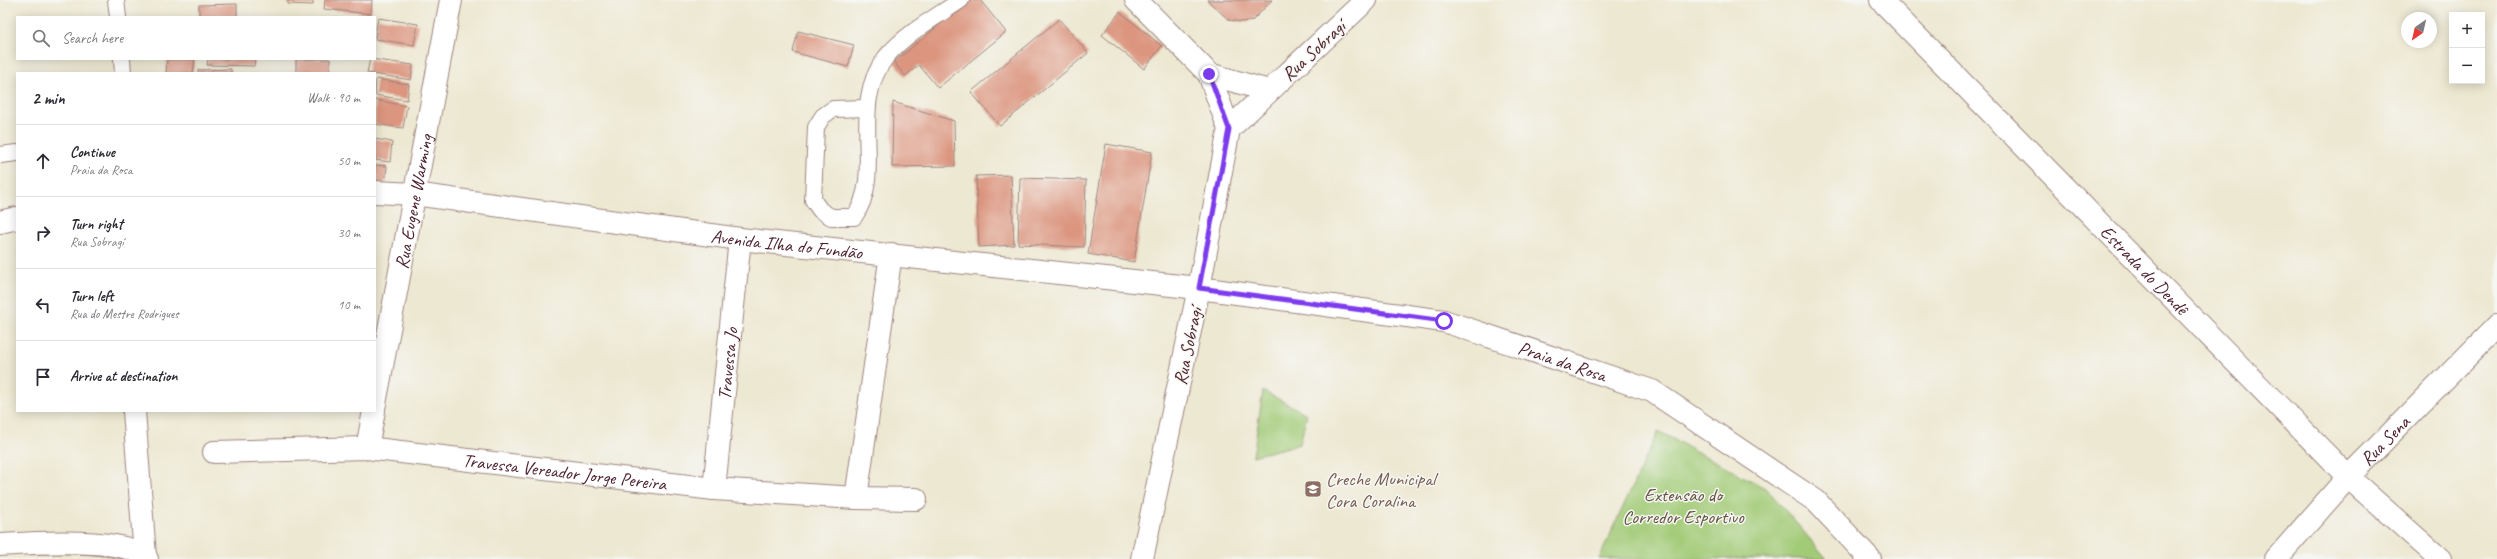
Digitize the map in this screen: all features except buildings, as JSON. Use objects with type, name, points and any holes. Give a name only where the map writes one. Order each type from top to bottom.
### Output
[{"type":"street","name":"Rua Eugene Warming","points":[[376,399],[451,0]]},
{"type":"street","points":[[1136,0],[1209,74],[1229,129]]},
{"type":"street","name":"Rua Sobragí","points":[[1142,559],[1199,288],[1229,129],[1366,0]]},
{"type":"street","name":"Estrada do Dendê","points":[[1881,0],[2348,476],[2440,559]]},
{"type":"street","points":[[1209,74],[1269,91]]},
{"type":"street","name":"Avenida Ilha do Fundão","points":[[376,192],[414,194],[740,238],[1199,288]]},
{"type":"street","points":[[0,222],[16,218]]},
{"type":"street","name":"Travessa Jo","points":[[714,489],[740,238]]},
{"type":"street","points":[[856,498],[891,254]]},
{"type":"street","name":"Praia da Rosa","points":[[1199,288],[1444,321],[1652,391],[1816,501],[1870,559]]},
{"type":"street","name":"Rua Sena","points":[[2276,559],[2348,476],[2497,326]]},
{"type":"street","points":[[134,412],[146,558]]},
{"type":"street","points":[[367,448],[374,412]]},
{"type":"street","name":"Travessa Vereador Jorge Pereira","points":[[214,452],[367,448],[714,489],[856,498],[916,499]]},
{"type":"street","name":"Estrada do Dendê","points":[[2413,535],[2426,559]]},
{"type":"street","points":[[0,545],[60,542],[118,546],[125,547],[146,558]]},
{"type":"lane","points":[[116,0],[118,16]]},
{"type":"lane","points":[[866,108],[833,109],[823,116],[816,127],[813,200],[820,210],[832,217],[854,217],[861,207],[867,188],[866,108],[873,81],[886,57],[907,38],[961,0]]},
{"type":"lane","points":[[122,60],[123,72]]},
{"type":"lane","points":[[0,155],[16,153]]},
{"type":"green space","points":[[1263,391],[1307,414],[1300,444],[1253,456]]},
{"type":"green space","name":"Extensão do Corredor Esportivo","points":[[1658,431],[1767,489],[1827,559],[1599,559]]},
{"type":"place","name":"Creche Municipal Cora Coralina","points":[[1313,489]]},
{"type":"route","points":[[1209,74],[1229,129],[1199,288],[1444,321]]}]
